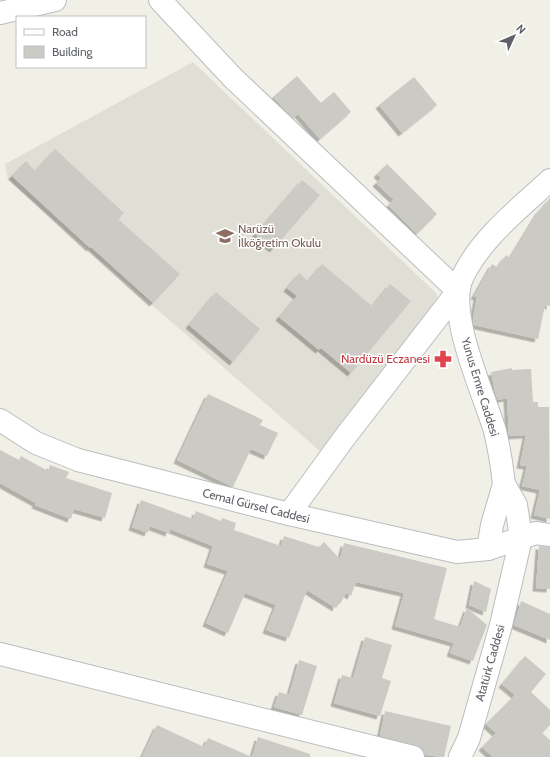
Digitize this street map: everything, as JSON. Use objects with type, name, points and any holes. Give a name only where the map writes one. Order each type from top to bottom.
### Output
[{"type":"street","points":[[0,12],[55,0]]},
{"type":"street","points":[[160,0],[233,78],[458,290],[345,437],[289,514]]},
{"type":"street","name":"Yunus Emre Caddesi","points":[[504,484],[494,430],[464,337],[458,290],[462,277],[488,239],[504,222],[550,180]]},
{"type":"street","name":"Cemal Gürsel Caddesi","points":[[0,420],[36,443],[78,460],[289,514],[457,552],[488,549],[536,533],[550,535]]},
{"type":"street","points":[[504,484],[516,505],[521,538]]},
{"type":"street","points":[[488,549],[492,525],[504,484]]},
{"type":"street","name":"Atatürk Caddesi","points":[[460,757],[469,738],[501,625],[521,538]]},
{"type":"street","points":[[0,654],[412,757]]},
{"type":"shaded area","name":"Narüzü İlköğretim Okulu","points":[[193,62],[436,293],[440,304],[320,451],[8,180],[5,164]]},
{"type":"building","points":[[297,76],[321,103],[334,92],[351,112],[320,139],[298,114],[293,118],[273,97]]},
{"type":"building","points":[[414,77],[437,105],[402,133],[379,105]]},
{"type":"building","points":[[55,149],[124,213],[118,219],[180,274],[153,303],[91,247],[90,248],[12,176],[26,161],[35,171]]},
{"type":"building","points":[[387,164],[437,214],[417,234],[388,205],[394,200],[376,183],[381,178],[377,174]]},
{"type":"building","points":[[302,180],[320,195],[273,249],[255,234]]},
{"type":"building","points":[[550,198],[550,306],[545,305],[538,339],[474,325],[473,318],[477,297],[474,296],[492,264],[497,267],[506,255],[510,258],[538,212]]},
{"type":"building","points":[[322,264],[372,306],[390,284],[411,301],[351,373],[321,348],[319,350],[279,317],[297,296],[287,288],[299,273],[308,281]]},
{"type":"building","points":[[216,292],[260,329],[233,362],[189,325]]},
{"type":"building","points":[[512,368],[512,370],[531,369],[533,402],[538,402],[538,407],[549,407],[550,519],[534,515],[540,490],[522,486],[527,466],[520,465],[526,435],[509,436],[507,398],[498,400],[495,392],[491,372]]},
{"type":"building","points":[[208,394],[263,420],[260,425],[278,433],[267,456],[251,449],[233,487],[177,460]]},
{"type":"building","points":[[0,450],[19,460],[21,456],[48,471],[50,465],[69,472],[66,478],[112,493],[105,518],[74,509],[71,519],[35,505],[36,503],[0,483]]},
{"type":"building","points":[[141,500],[193,519],[196,511],[221,521],[222,518],[236,523],[234,530],[281,546],[284,536],[319,547],[324,542],[340,559],[344,543],[447,568],[434,619],[460,627],[467,608],[487,625],[473,661],[450,653],[454,643],[395,626],[404,593],[356,582],[351,596],[346,593],[340,604],[337,603],[336,608],[307,590],[289,638],[266,630],[276,605],[245,593],[228,633],[206,623],[228,571],[207,564],[213,546],[170,529],[169,533],[150,526],[148,533],[132,527]]},
{"type":"building","points":[[539,546],[550,547],[550,589],[536,588]]},
{"type":"building","points":[[474,581],[491,589],[486,612],[469,605]]},
{"type":"building","points":[[521,601],[550,614],[550,640],[514,625]]},
{"type":"building","points":[[365,637],[392,645],[382,678],[391,681],[380,716],[334,703],[342,675],[353,678]]},
{"type":"building","points":[[525,656],[546,674],[531,692],[550,710],[550,725],[542,733],[550,740],[550,757],[493,757],[482,747],[496,733],[486,724],[515,695],[502,684]]},
{"type":"building","points":[[299,660],[317,666],[302,715],[274,707],[279,692],[289,695]]},
{"type":"building","points":[[385,711],[451,726],[444,757],[425,755],[422,748],[416,745],[380,736]]},
{"type":"building","points":[[157,725],[204,747],[208,738],[252,757],[142,757]]},
{"type":"building","points":[[258,737],[310,754],[310,757],[252,757]]},
{"type":"place","name":"Narüzü İlköğretim Okulu","points":[[225,236]]},
{"type":"place","name":"Nardüzü Eczanesi","points":[[443,359]]}]
